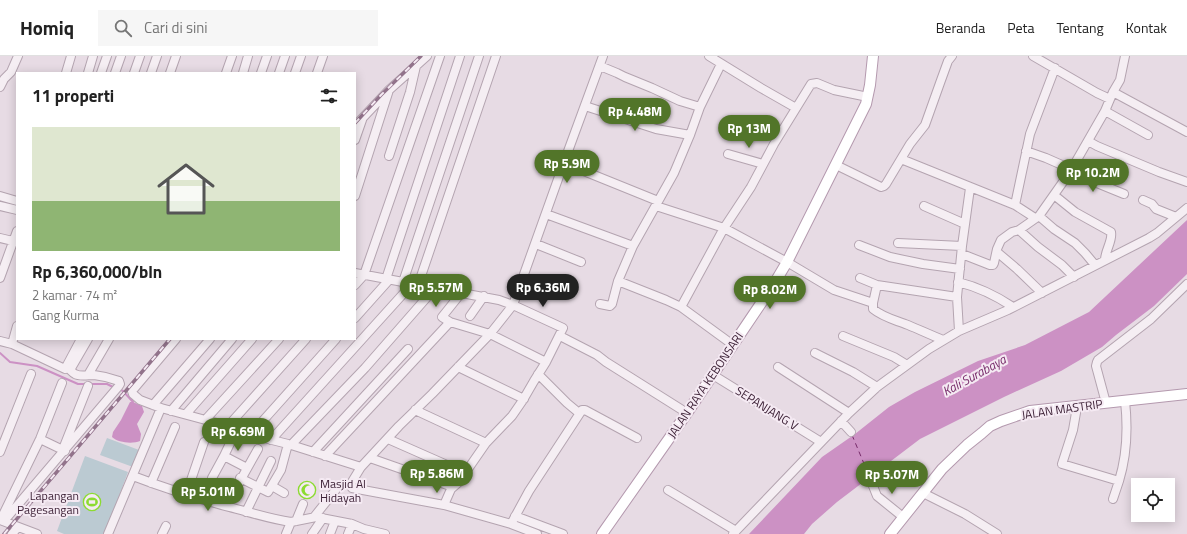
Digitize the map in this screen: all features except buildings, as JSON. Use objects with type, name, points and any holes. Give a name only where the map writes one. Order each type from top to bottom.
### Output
[{"type":"main road","name":"JALAN RAYA KEBONSARI","points":[[602,534],[713,375],[788,262],[866,104],[870,85],[873,56]]},
{"type":"main road","name":"JALAN MASTRIP","points":[[890,534],[942,469],[990,426],[1009,417],[1030,411],[1187,394]]},
{"type":"street","points":[[0,87],[4,79],[11,72],[18,56]]},
{"type":"street","points":[[66,72],[72,56]]},
{"type":"street","points":[[88,72],[93,56]]},
{"type":"street","points":[[101,72],[107,56]]},
{"type":"street","points":[[115,72],[121,56]]},
{"type":"street","points":[[134,72],[140,56]]},
{"type":"street","points":[[151,72],[157,56]]},
{"type":"street","points":[[170,72],[176,56]]},
{"type":"street","points":[[226,72],[232,56]]},
{"type":"street","points":[[243,72],[248,56]]},
{"type":"street","points":[[261,72],[267,56]]},
{"type":"street","points":[[278,72],[284,56]]},
{"type":"street","points":[[295,72],[301,56]]},
{"type":"street","points":[[317,72],[323,56]]},
{"type":"street","points":[[356,125],[389,90],[427,56]]},
{"type":"street","points":[[356,284],[364,275],[440,56]]},
{"type":"street","points":[[356,317],[387,279],[460,56]]},
{"type":"street","points":[[403,282],[479,56]]},
{"type":"street","points":[[271,440],[415,284],[496,56]]},
{"type":"street","points":[[312,534],[319,517],[338,487],[347,485],[361,467],[490,334],[514,305],[603,56]]},
{"type":"street","points":[[709,56],[796,108]]},
{"type":"street","points":[[836,165],[881,187],[884,186],[910,144],[925,125],[948,61],[952,56]]},
{"type":"street","points":[[1033,56],[1097,94],[1111,95],[1187,132]]},
{"type":"street","points":[[898,243],[962,250],[990,265],[993,265],[998,245],[1001,240],[1012,232],[1020,230],[1037,217],[1071,171],[1105,111],[1111,95],[1120,80],[1125,56]]},
{"type":"street","points":[[600,304],[611,305],[618,281],[633,246],[674,173],[700,107],[721,64]]},
{"type":"street","points":[[389,156],[410,92],[416,66]]},
{"type":"street","points":[[600,66],[617,72],[680,101],[700,107]]},
{"type":"street","points":[[1015,205],[1030,134],[1055,68]]},
{"type":"street","points":[[681,307],[724,228],[751,187],[763,164],[811,84],[816,83],[841,92],[868,97]]},
{"type":"street","points":[[356,193],[389,90]]},
{"type":"street","points":[[585,106],[656,129],[690,135]]},
{"type":"street","points":[[1105,111],[1148,135]]},
{"type":"street","points":[[356,137],[363,117]]},
{"type":"street","points":[[1088,141],[1159,172],[1187,182]]},
{"type":"street","points":[[1026,151],[1046,158],[1071,171],[1124,194]]},
{"type":"street","points":[[728,154],[763,164]]},
{"type":"street","points":[[901,160],[1015,205],[1037,217],[1075,243],[1094,265]]},
{"type":"street","points":[[564,163],[657,203],[724,228],[788,262],[834,290],[873,303]]},
{"type":"street","points":[[959,330],[956,297],[970,188]]},
{"type":"street","points":[[1054,195],[1075,212],[1111,232],[1105,260]]},
{"type":"street","points":[[0,196],[16,201]]},
{"type":"street","points":[[1143,200],[1176,217]]},
{"type":"street","points":[[0,206],[16,210]]},
{"type":"street","points":[[924,206],[965,224]]},
{"type":"street","points":[[668,490],[734,533],[849,413],[877,387],[907,365],[959,330],[1042,293],[1149,238],[1187,208]]},
{"type":"street","points":[[546,214],[633,246]]},
{"type":"street","points":[[1020,230],[1074,277]]},
{"type":"street","points":[[0,238],[15,242],[0,278]]},
{"type":"street","points":[[536,244],[581,262]]},
{"type":"street","points":[[859,245],[890,257],[923,264],[960,269]]},
{"type":"street","points":[[997,252],[1042,293]]},
{"type":"street","points":[[356,273],[500,300],[564,328],[524,399],[512,416],[486,443],[465,473],[453,486],[444,505]]},
{"type":"street","points":[[860,278],[877,285],[956,297]]},
{"type":"street","points":[[618,281],[681,307],[733,345]]},
{"type":"street","points":[[958,282],[975,286],[1013,307]]},
{"type":"street","points":[[1106,403],[1096,366],[1098,360],[1151,319],[1187,284]]},
{"type":"street","points":[[877,285],[873,309],[889,319],[906,324],[943,340]]},
{"type":"street","points":[[240,478],[267,492],[281,470],[289,446],[365,368],[435,288]]},
{"type":"street","points":[[462,292],[442,316],[450,322],[490,334],[546,362]]},
{"type":"street","points":[[470,316],[484,296]]},
{"type":"street","points":[[325,456],[450,322]]},
{"type":"street","points":[[12,344],[16,330]]},
{"type":"street","points":[[560,336],[596,355],[687,413]]},
{"type":"street","points":[[843,336],[894,357],[907,365]]},
{"type":"street","points":[[0,340],[68,369],[74,374],[108,377],[119,381],[120,384],[64,450],[1,520]]},
{"type":"street","points":[[68,369],[81,340]]},
{"type":"street","points":[[68,369],[87,340]]},
{"type":"street","points":[[88,375],[109,340]]},
{"type":"street","points":[[175,340],[132,391],[133,394],[140,400],[171,411],[206,419],[289,446],[361,467]]},
{"type":"street","points":[[108,534],[132,476],[157,406],[209,340]]},
{"type":"street","points":[[171,411],[231,340]]},
{"type":"street","points":[[186,414],[251,340]]},
{"type":"street","points":[[206,419],[278,340]]},
{"type":"street","points":[[228,426],[305,340]]},
{"type":"street","points":[[251,434],[335,340]]},
{"type":"street","points":[[313,452],[408,349]]},
{"type":"street","points":[[815,353],[854,372],[877,387]]},
{"type":"street","points":[[458,367],[524,399]]},
{"type":"street","points":[[778,367],[849,413]]},
{"type":"street","points":[[0,452],[31,374]]},
{"type":"street","points":[[538,374],[579,413]]},
{"type":"street","name":"SEPANJANG V","points":[[713,375],[821,442]]},
{"type":"street","points":[[1,520],[40,439],[62,383]]},
{"type":"street","points":[[64,450],[88,386]]},
{"type":"street","points":[[1113,499],[1124,465],[1127,435],[1126,401]]},
{"type":"street","points":[[1076,407],[1072,430],[1062,464],[1119,481]]},
{"type":"street","points":[[415,410],[486,443]]},
{"type":"street","points":[[511,524],[529,491],[582,410],[586,410],[637,438]]},
{"type":"street","points":[[841,421],[852,432]]},
{"type":"street","points":[[151,483],[175,427]]},
{"type":"street","points":[[212,478],[234,435]]},
{"type":"street","points":[[40,439],[64,450]]},
{"type":"street","points":[[388,439],[465,473]]},
{"type":"street","points":[[187,495],[204,442]]},
{"type":"street","points":[[226,506],[240,478],[258,449]]},
{"type":"street","points":[[224,456],[247,468]]},
{"type":"street","points":[[370,458],[453,486]]},
{"type":"street","points":[[246,512],[271,461]]},
{"type":"street","points":[[132,476],[187,495],[246,512],[293,522],[319,517],[352,524],[382,534]]},
{"type":"street","points":[[871,481],[877,496],[903,517]]},
{"type":"street","points":[[347,485],[352,488],[444,505],[511,524],[537,534]]},
{"type":"street","points":[[272,486],[284,493]]},
{"type":"street","points":[[923,493],[964,514],[997,534]]},
{"type":"street","points":[[286,534],[303,504]]},
{"type":"street","points":[[516,516],[563,534]]},
{"type":"street","points":[[1,520],[37,534]]},
{"type":"street","points":[[330,534],[335,520]]},
{"type":"street","points":[[348,534],[352,524]]},
{"type":"street","points":[[162,534],[166,526]]},
{"type":"street","points":[[12,534],[18,527]]},
{"type":"shaded area","points":[[107,438],[139,450],[133,467],[100,455]]},
{"type":"shaded area","name":"Lapangan Pagesangan","points":[[85,456],[128,472],[105,534],[64,534],[57,531]]},
{"type":"water","name":"Kali Surabaya","points":[[1187,220],[1187,274],[1154,306],[1102,347],[1061,371],[1004,397],[920,439],[837,502],[812,524],[804,534],[749,534],[822,457],[855,434],[889,407],[915,392],[978,361],[1025,345],[1089,312]]},
{"type":"water","points":[[130,402],[142,406],[144,412],[137,424],[141,434],[140,441],[122,442],[112,437],[113,432]]},
{"type":"waterway","points":[[0,353],[10,362],[37,366],[78,384],[86,384]]},
{"type":"waterway","points":[[90,384],[107,384],[115,388]]},
{"type":"waterway","points":[[119,389],[123,391],[133,402]]},
{"type":"ferry route","points":[[852,435],[870,478]]},
{"type":"railway","points":[[356,122],[421,56]]},
{"type":"railway","points":[[4,534],[169,340]]},
{"type":"place","name":"Masjid Al Hidayah","points":[[307,490]]},
{"type":"place","name":"Lapangan Pagesangan","points":[[92,502]]}]
